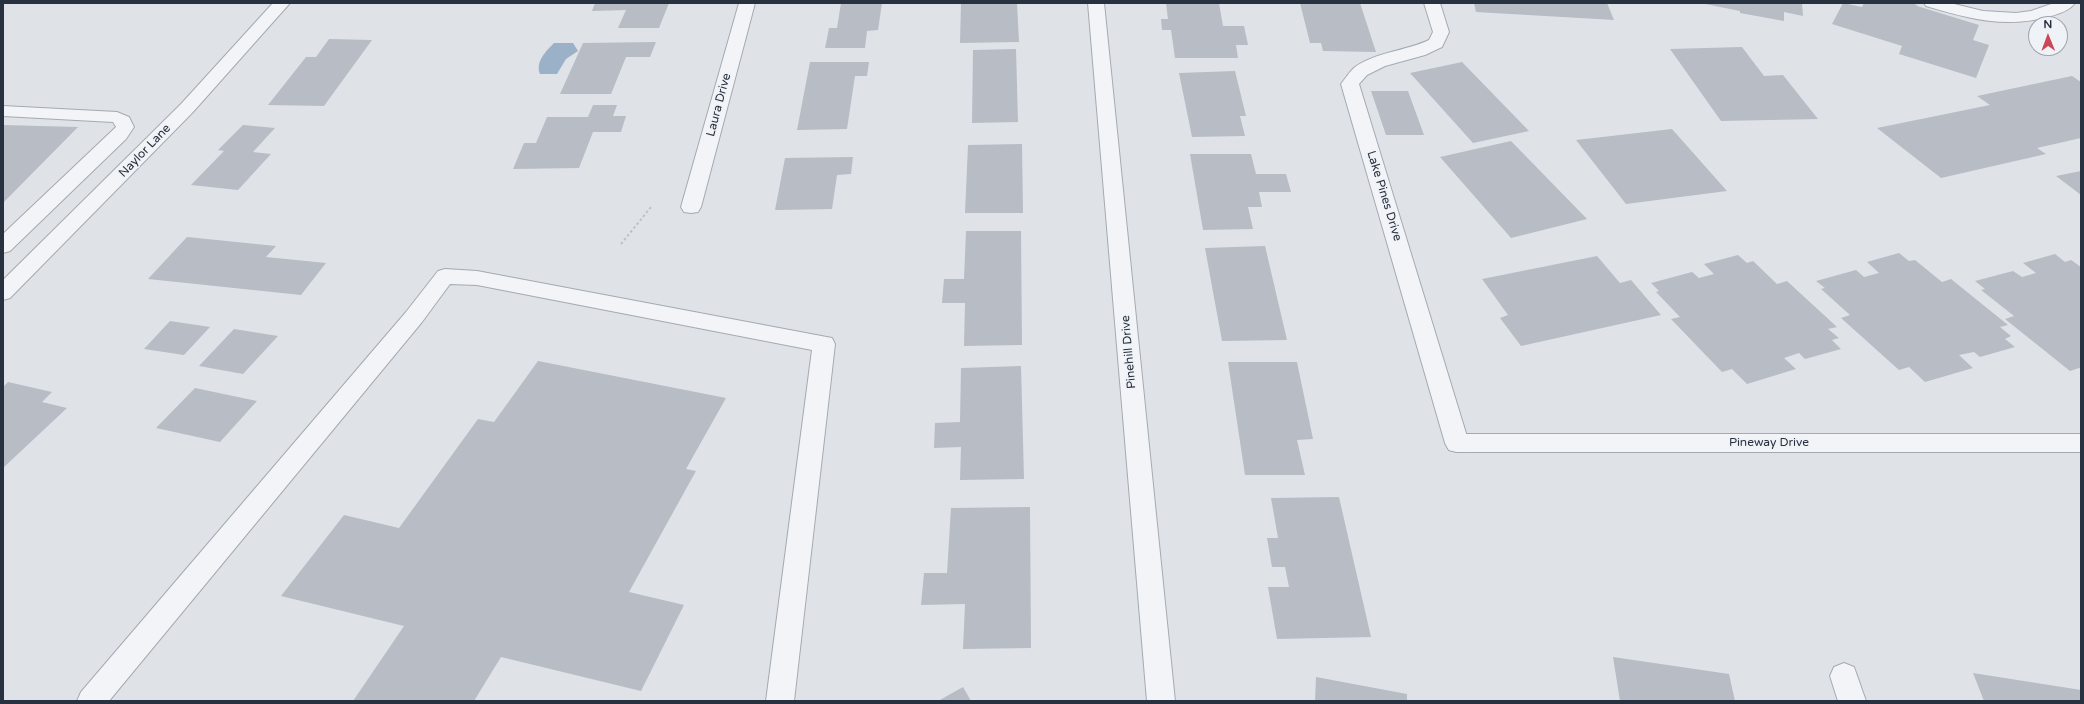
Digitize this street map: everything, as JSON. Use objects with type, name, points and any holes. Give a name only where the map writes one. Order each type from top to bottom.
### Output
[{"type":"street","name":"Naylor Lane","points":[[3,293],[187,108],[282,3]]},
{"type":"street","name":"Laura Drive","points":[[691,207],[747,3]]},
{"type":"street","name":"Pinehill Drive","points":[[1096,3],[1161,701]]},
{"type":"street","points":[[1932,3],[1979,17],[2001,19],[2026,17],[2058,8],[2067,3]]},
{"type":"street","name":"Lake Pines Drive","points":[[1435,10],[1441,32],[1436,43],[1419,51],[1380,62],[1360,71],[1350,84],[1457,443]]},
{"type":"street","points":[[3,111],[116,117],[123,121],[125,127],[120,135],[3,246]]},
{"type":"street","points":[[91,701],[414,317],[444,276],[477,278],[824,344],[780,701]]},
{"type":"street","name":"Pineway Drive","points":[[1457,443],[2081,443]]},
{"type":"path","points":[[621,244],[651,207]]},
{"type":"water","points":[[554,43],[573,43],[578,51],[566,59],[557,74],[540,74],[540,61]]},
{"type":"building","points":[[595,3],[669,3],[659,28],[618,28],[626,10],[592,11]]},
{"type":"building","points":[[841,3],[882,3],[878,30],[867,31],[865,48],[825,48],[829,28],[837,28]]},
{"type":"building","points":[[961,3],[1017,3],[1019,42],[960,43]]},
{"type":"building","points":[[1166,3],[1219,3],[1223,26],[1244,26],[1248,45],[1236,45],[1238,58],[1175,58],[1171,30],[1162,30],[1161,19],[1168,19]]},
{"type":"building","points":[[1300,3],[1360,3],[1376,52],[1323,51],[1321,43],[1310,43]]},
{"type":"building","points":[[1474,3],[1607,3],[1614,20],[1476,12]]},
{"type":"building","points":[[1700,3],[1802,3],[1803,16],[1784,12],[1784,21],[1740,13],[1740,11]]},
{"type":"building","points":[[1843,3],[1862,7],[1864,3],[1911,3],[1979,25],[1973,40],[1989,45],[1976,78],[1899,54],[1902,46],[1832,24]]},
{"type":"building","points":[[329,39],[372,40],[324,106],[268,105],[306,57],[316,57]]},
{"type":"building","points":[[656,42],[650,57],[626,57],[611,94],[560,94],[583,43]]},
{"type":"building","points":[[1742,47],[1764,76],[1783,75],[1818,119],[1721,121],[1670,49]]},
{"type":"building","points":[[1016,49],[1018,122],[972,123],[973,50]]},
{"type":"building","points":[[810,62],[869,62],[867,76],[855,76],[847,129],[797,130]]},
{"type":"building","points":[[1462,62],[1529,131],[1473,143],[1410,73]]},
{"type":"building","points":[[1235,71],[1246,116],[1240,116],[1245,136],[1192,137],[1179,73]]},
{"type":"building","points":[[2072,76],[2081,82],[2081,138],[2037,148],[2046,154],[1941,178],[1877,128],[1990,105],[1977,96]]},
{"type":"building","points":[[1371,91],[1408,91],[1424,135],[1386,135]]},
{"type":"building","points":[[593,105],[617,105],[613,116],[626,116],[621,132],[593,132],[579,168],[513,169],[524,143],[536,143],[547,117],[588,117]]},
{"type":"building","points":[[3,125],[78,127],[3,203]]},
{"type":"building","points":[[243,125],[275,128],[253,152],[271,154],[238,190],[191,185],[224,151],[218,150]]},
{"type":"building","points":[[1672,129],[1727,191],[1626,204],[1576,140]]},
{"type":"building","points":[[1511,141],[1587,219],[1511,238],[1440,157]]},
{"type":"building","points":[[1022,144],[1023,213],[965,213],[968,145]]},
{"type":"building","points":[[1190,154],[1251,154],[1256,174],[1286,174],[1291,192],[1259,192],[1262,207],[1248,207],[1253,229],[1203,230]]},
{"type":"building","points":[[853,157],[851,174],[837,175],[832,209],[775,210],[785,158]]},
{"type":"building","points":[[2081,171],[2081,195],[2056,176]]},
{"type":"building","points":[[966,231],[1021,231],[1022,345],[964,346],[965,303],[942,303],[944,279],[964,279]]},
{"type":"building","points":[[187,237],[276,246],[266,257],[326,263],[301,295],[148,279]]},
{"type":"building","points":[[1265,246],[1287,340],[1222,341],[1205,248]]},
{"type":"building","points":[[1899,253],[1909,261],[1915,260],[1942,282],[1951,279],[2008,325],[2000,327],[2011,336],[2005,339],[2015,347],[1980,357],[1974,352],[1959,355],[1973,368],[1925,382],[1909,367],[1899,370],[1841,318],[1850,315],[1821,289],[1825,288],[1816,281],[1856,270],[1864,277],[1879,273],[1867,262]]},
{"type":"building","points":[[2055,254],[2065,262],[2071,260],[2081,267],[2081,369],[2079,368],[2070,371],[2005,319],[2014,316],[1981,290],[1985,289],[1975,281],[2013,271],[2022,277],[2036,273],[2023,263]]},
{"type":"building","points":[[1738,255],[1747,263],[1753,261],[1777,284],[1787,281],[1837,327],[1828,329],[1839,338],[1832,340],[1841,349],[1805,359],[1799,353],[1784,358],[1796,369],[1747,384],[1732,369],[1722,372],[1671,319],[1680,317],[1656,292],[1659,291],[1651,283],[1692,272],[1699,278],[1714,274],[1704,264]]},
{"type":"building","points":[[1597,256],[1620,283],[1631,280],[1661,315],[1521,346],[1500,318],[1508,315],[1482,279]]},
{"type":"building","points":[[170,321],[210,327],[184,355],[144,349]]},
{"type":"building","points":[[234,329],[278,336],[243,374],[199,366]]},
{"type":"building","points":[[538,361],[726,398],[686,469],[696,471],[629,592],[684,605],[641,691],[501,657],[474,701],[353,701],[404,626],[281,596],[344,515],[399,528],[478,419],[494,422]]},
{"type":"building","points":[[1228,362],[1297,362],[1313,439],[1297,440],[1305,475],[1245,475]]},
{"type":"building","points":[[1021,366],[1024,479],[960,480],[961,447],[934,448],[935,423],[960,422],[961,368]]},
{"type":"building","points":[[8,382],[52,392],[42,402],[67,408],[3,468],[3,387]]},
{"type":"building","points":[[195,388],[257,401],[220,442],[156,428]]},
{"type":"building","points":[[1339,497],[1371,637],[1277,639],[1268,587],[1289,587],[1285,567],[1272,567],[1267,538],[1278,538],[1271,498]]},
{"type":"building","points":[[1030,507],[1031,648],[963,649],[965,604],[921,605],[924,573],[947,573],[951,508]]},
{"type":"building","points":[[1613,657],[1729,674],[1735,701],[1620,701]]},
{"type":"building","points":[[1973,673],[2081,690],[2081,701],[1984,701]]},
{"type":"building","points":[[1316,677],[1407,694],[1407,701],[1315,701]]},
{"type":"building","points":[[963,687],[971,701],[938,701]]}]
